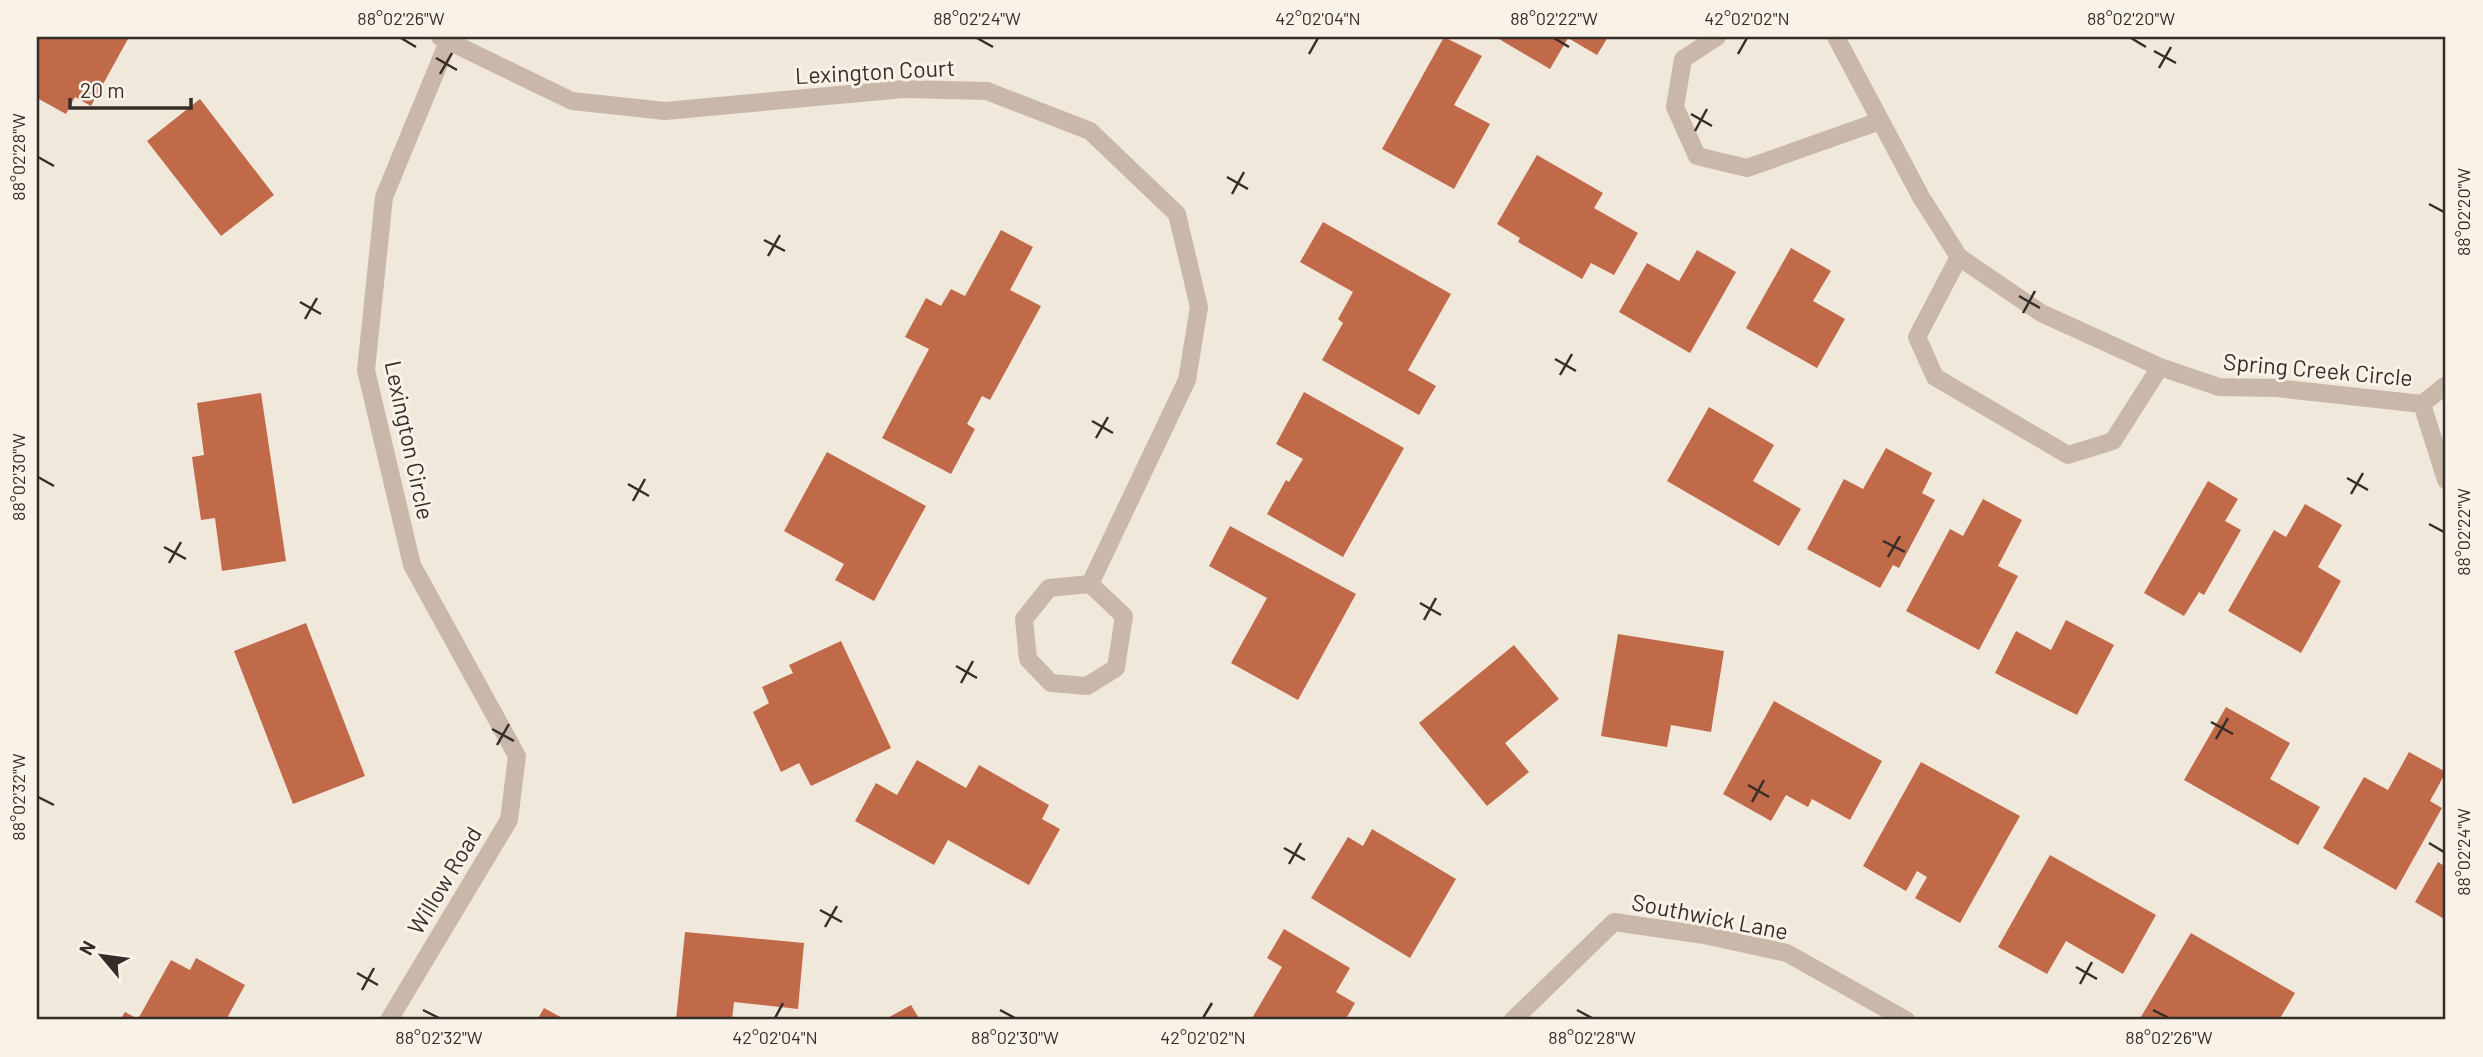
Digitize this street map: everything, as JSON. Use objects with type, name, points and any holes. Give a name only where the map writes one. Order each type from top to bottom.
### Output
[{"type":"street","points":[[1717,37],[1683,59],[1675,107],[1698,156],[1746,168],[1880,121]]},
{"type":"street","name":"Spring Creek Circle","points":[[1836,37],[1921,197],[1959,257],[2041,313],[2160,367],[2219,387],[2276,388],[2422,404],[2446,385]]},
{"type":"street","name":"Lexington Court","points":[[446,38],[572,101],[665,111],[904,89],[987,91],[1090,131],[1177,214],[1199,307],[1187,380],[1090,584]]},
{"type":"street","name":"Lexington Circle","points":[[446,38],[384,197],[366,370],[412,565],[517,756]]},
{"type":"street","points":[[1959,257],[1917,337],[1934,377],[2068,455],[2113,441],[2160,367]]},
{"type":"street","points":[[2422,404],[2446,480]]},
{"type":"street","points":[[1090,584],[1124,617],[1116,668],[1087,686],[1051,682],[1028,659],[1024,619],[1049,589],[1090,584]]},
{"type":"street","name":"Willow Road","points":[[389,1020],[509,820],[517,756]]},
{"type":"street","name":"Southwick Lane","points":[[1513,1020],[1614,922],[1704,935],[1787,954],[1906,1020]]},
{"type":"building","points":[[37,37],[129,37],[91,106],[75,97],[66,114],[37,98]]},
{"type":"building","points":[[1444,37],[1482,56],[1454,105],[1490,124],[1454,189],[1382,149]]},
{"type":"building","points":[[1608,37],[1597,55],[1568,38],[1550,69],[1499,39]]},
{"type":"building","points":[[200,99],[274,195],[221,236],[147,141]]},
{"type":"building","points":[[1537,155],[1603,193],[1594,208],[1638,233],[1614,275],[1591,263],[1582,279],[1518,242],[1520,238],[1497,224]]},
{"type":"building","points":[[1323,222],[1451,294],[1408,370],[1436,386],[1419,415],[1322,360],[1343,323],[1338,319],[1353,292],[1300,262]]},
{"type":"building","points":[[1001,230],[1033,247],[1010,290],[1041,306],[990,400],[982,396],[967,424],[975,429],[951,474],[882,438],[929,349],[905,337],[926,298],[941,306],[951,289],[965,296]]},
{"type":"building","points":[[1791,248],[1831,271],[1813,301],[1845,319],[1817,368],[1746,328]]},
{"type":"building","points":[[1697,250],[1736,272],[1690,353],[1619,312],[1647,263],[1679,281]]},
{"type":"building","points":[[1304,392],[1404,448],[1343,557],[1267,514],[1286,480],[1289,482],[1303,459],[1276,444]]},
{"type":"building","points":[[261,393],[286,561],[222,571],[215,518],[201,520],[192,457],[204,455],[197,403]]},
{"type":"building","points":[[1709,407],[1774,445],[1753,481],[1801,509],[1779,546],[1667,481]]},
{"type":"building","points":[[1886,448],[1932,473],[1922,493],[1935,500],[1899,568],[1893,565],[1880,588],[1807,549],[1844,479],[1863,489]]},
{"type":"building","points":[[827,452],[926,506],[874,601],[835,580],[844,564],[784,531]]},
{"type":"building","points":[[2208,481],[2238,499],[2225,521],[2241,530],[2204,595],[2199,592],[2184,616],[2144,593]]},
{"type":"building","points":[[1983,499],[2022,520],[1998,566],[2018,576],[1979,650],[1906,611],[1950,529],[1963,536]]},
{"type":"building","points":[[2305,504],[2342,525],[2318,567],[2341,581],[2301,653],[2228,611],[2274,530],[2286,537]]},
{"type":"building","points":[[1230,526],[1356,594],[1298,700],[1231,663],[1267,598],[1209,566]]},
{"type":"building","points":[[2066,620],[2114,645],[2077,715],[1995,673],[2016,631],[2051,650]]},
{"type":"building","points":[[306,623],[365,776],[293,804],[234,651]]},
{"type":"building","points":[[1618,634],[1724,651],[1711,732],[1671,725],[1667,747],[1601,736]]},
{"type":"building","points":[[841,641],[891,748],[811,786],[799,763],[781,772],[753,712],[769,703],[762,687],[793,673],[789,665]]},
{"type":"building","points":[[1514,645],[1559,699],[1505,743],[1529,772],[1487,806],[1419,723]]},
{"type":"building","points":[[1774,701],[1882,761],[1850,820],[1812,799],[1808,807],[1786,795],[1771,821],[1723,794]]},
{"type":"building","points":[[2226,707],[2290,743],[2270,779],[2320,807],[2298,845],[2184,780]]},
{"type":"building","points":[[2409,752],[2446,772],[2430,801],[2442,808],[2396,890],[2323,848],[2364,777],[2388,790]]},
{"type":"building","points":[[917,760],[966,788],[979,765],[1049,805],[1042,819],[1060,829],[1029,885],[948,840],[934,865],[855,821],[876,783],[897,795]]},
{"type":"building","points":[[1921,762],[2020,816],[1960,923],[1915,898],[1927,877],[1917,871],[1906,891],[1863,866]]},
{"type":"building","points":[[1372,829],[1456,879],[1410,958],[1311,898],[1348,837],[1363,846]]},
{"type":"building","points":[[2050,855],[2156,915],[2123,974],[2066,941],[2047,974],[1998,947]]},
{"type":"building","points":[[2438,862],[2446,867],[2446,920],[2415,902]]},
{"type":"building","points":[[1284,929],[1350,968],[1336,992],[1355,1003],[1347,1017],[1353,1020],[1251,1020],[1282,967],[1267,958]]},
{"type":"building","points":[[685,932],[804,943],[798,1009],[734,1002],[732,1020],[676,1020]]},
{"type":"building","points":[[2191,933],[2295,993],[2279,1020],[2139,1020]]},
{"type":"building","points":[[196,958],[245,985],[226,1020],[120,1020],[125,1012],[138,1019],[171,960],[190,970]]},
{"type":"building","points":[[911,1005],[920,1020],[884,1020]]},
{"type":"building","points":[[544,1008],[566,1020],[537,1020]]}]
